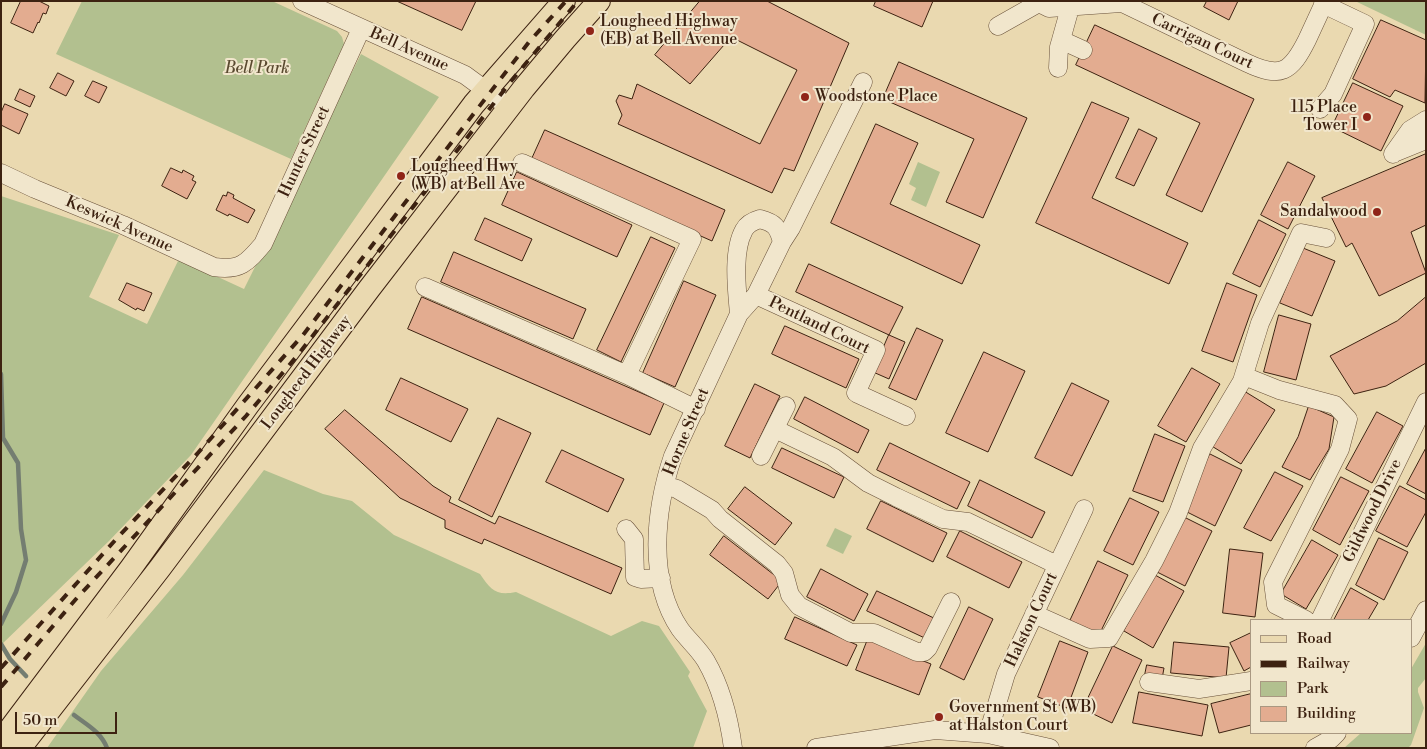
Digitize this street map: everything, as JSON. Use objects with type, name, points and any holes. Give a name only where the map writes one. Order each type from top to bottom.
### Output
[{"type":"main road","name":"Lougheed Highway","points":[[23,733],[109,599],[248,405],[474,104],[564,1]]},
{"type":"main road","name":"Lougheed Highway","points":[[1,741],[23,733],[160,568],[369,289],[565,39],[599,1]]},
{"type":"street","name":"Bell Avenue","points":[[302,1],[465,75],[510,108]]},
{"type":"street","name":"Carrigan Court","points":[[1036,2],[1048,8],[1070,8],[1120,2],[1258,68],[1272,72],[1285,69],[1298,58],[1324,3]]},
{"type":"street","points":[[998,26],[1036,2]]},
{"type":"street","points":[[1320,109],[1333,94],[1365,24],[1324,3]]},
{"type":"street","points":[[1058,68],[1061,40],[1070,8]]},
{"type":"street","name":"Hunter Street","points":[[238,267],[250,261],[263,244],[361,29]]},
{"type":"street","points":[[1061,40],[1083,50]]},
{"type":"street","points":[[782,242],[791,228],[863,82]]},
{"type":"street","points":[[1426,120],[1410,130],[1393,154],[1426,140]]},
{"type":"street","points":[[522,163],[692,239],[627,375]]},
{"type":"street","name":"Keswick Avenue","points":[[1,173],[123,225],[214,267],[226,269],[238,267]]},
{"type":"street","name":"Horne Street","points":[[733,748],[722,696],[706,661],[680,628],[667,602],[659,568],[658,545],[665,485],[673,456],[739,314],[756,295],[782,242],[778,229],[769,221],[760,219],[751,222],[744,230],[737,250],[739,314]]},
{"type":"street","points":[[1034,614],[1090,639],[1109,638],[1154,561],[1178,512],[1202,448],[1244,376],[1260,323],[1302,233],[1326,238]]},
{"type":"street","points":[[425,287],[627,375],[696,409]]},
{"type":"street","name":"Pentland Court","points":[[756,295],[876,350],[856,393],[906,416]]},
{"type":"street","points":[[1244,376],[1278,390],[1335,405],[1348,419],[1340,448],[1273,582],[1276,605],[1304,619]]},
{"type":"street","name":"Gildwood Drive","points":[[1320,619],[1426,402]]},
{"type":"street","points":[[761,456],[786,406]]},
{"type":"street","points":[[775,429],[833,457],[868,483],[903,500],[943,519],[968,522],[1057,565]]},
{"type":"street","points":[[665,485],[712,510],[720,519],[777,564],[784,573],[790,595],[799,606],[851,633],[874,633],[917,652],[924,652],[928,648],[951,602]]},
{"type":"street","name":"Halston Court","points":[[988,734],[1006,674],[1084,509]]},
{"type":"street","points":[[626,529],[634,540],[635,576],[641,579],[661,578]]},
{"type":"street","points":[[1412,636],[1426,610]]},
{"type":"street","points":[[1149,682],[1199,689],[1250,681]]},
{"type":"street","points":[[816,748],[935,730],[988,734],[1050,748]]},
{"type":"street","points":[[1315,748],[1336,734]]},
{"type":"green space","name":"Bell Park","points":[[82,1],[272,1],[337,31],[342,37],[344,44],[291,159],[56,54]]},
{"type":"green space","points":[[1355,1],[1426,1],[1426,35]]},
{"type":"green space","points":[[361,54],[439,97],[191,455],[109,541],[1,645],[1,196],[119,235],[89,297],[147,324],[179,259],[244,289]]},
{"type":"green space","points":[[918,162],[940,172],[926,207],[911,200],[916,188],[909,184]]},
{"type":"green space","points":[[264,470],[323,494],[352,501],[394,535],[480,574],[491,588],[499,592],[516,592],[611,636],[642,621],[659,626],[690,672],[688,676],[707,711],[693,748],[47,748],[101,671],[183,575]]},
{"type":"green space","points":[[835,528],[852,536],[843,554],[826,546]]},
{"type":"green space","points":[[1426,643],[1426,678],[1418,688],[1424,708],[1411,745],[1408,748],[1344,748],[1360,734],[1412,734],[1412,667]]},
{"type":"building","points":[[21,1],[39,1],[49,6],[46,14],[43,13],[33,33],[11,23]]},
{"type":"building","points":[[397,1],[476,1],[462,30]]},
{"type":"building","name":"Woodstone Place","points":[[700,1],[767,1],[849,43],[794,171],[784,168],[772,193],[618,124],[622,115],[616,101],[619,95],[632,99],[637,84],[760,144],[797,70],[731,37],[690,84],[655,55]]},
{"type":"building","points":[[876,1],[933,1],[922,27],[874,6]]},
{"type":"building","points":[[1207,1],[1238,1],[1229,20],[1204,7]]},
{"type":"building","points":[[1381,20],[1426,40],[1425,103],[1395,90],[1390,97],[1353,79]]},
{"type":"building","points":[[1095,25],[1254,99],[1202,212],[1166,195],[1200,123],[1076,65]]},
{"type":"building","points":[[899,62],[1027,118],[983,218],[946,202],[974,139],[883,99]]},
{"type":"building","points":[[58,73],[74,81],[66,96],[50,88]]},
{"type":"building","points":[[93,81],[107,87],[99,103],[85,96]]},
{"type":"building","name":"115 Place Tower I","points":[[1353,83],[1403,106],[1381,151],[1332,127]]},
{"type":"building","points":[[20,89],[35,96],[30,107],[15,100]]},
{"type":"building","points":[[1092,102],[1129,118],[1092,198],[1188,243],[1169,284],[1036,223]]},
{"type":"building","points":[[5,104],[28,114],[19,134],[1,125],[1,113]]},
{"type":"building","points":[[876,124],[918,143],[890,204],[980,245],[962,284],[831,223]]},
{"type":"building","points":[[1139,129],[1157,138],[1134,186],[1116,178]]},
{"type":"building","points":[[545,130],[725,210],[712,241],[531,161]]},
{"type":"building","name":"Sandalwood","points":[[1426,154],[1426,225],[1411,232],[1426,273],[1379,296],[1352,243],[1346,247],[1322,198]]},
{"type":"building","points":[[1288,162],[1315,176],[1288,229],[1261,215]]},
{"type":"building","points":[[171,168],[182,173],[183,170],[194,176],[192,180],[196,182],[187,199],[162,186]]},
{"type":"building","points":[[517,172],[632,225],[617,257],[502,205]]},
{"type":"building","points":[[228,192],[234,195],[233,198],[255,210],[248,223],[216,210],[223,195],[226,196]]},
{"type":"building","points":[[485,218],[532,239],[522,261],[475,240]]},
{"type":"building","points":[[1259,220],[1286,234],[1260,287],[1233,274]]},
{"type":"building","points":[[651,237],[675,248],[621,362],[597,350]]},
{"type":"building","points":[[1303,248],[1335,261],[1312,316],[1280,303]]},
{"type":"building","points":[[454,252],[586,309],[573,339],[441,282]]},
{"type":"building","points":[[809,264],[903,307],[889,335],[796,292]]},
{"type":"building","points":[[684,281],[716,295],[675,387],[643,373]]},
{"type":"building","points":[[127,283],[152,293],[144,311],[137,308],[136,310],[119,300]]},
{"type":"building","points":[[1227,283],[1257,295],[1233,362],[1202,351]]},
{"type":"building","points":[[422,297],[664,403],[650,435],[408,329]]},
{"type":"building","points":[[1426,297],[1426,363],[1386,386],[1354,394],[1330,356],[1397,321]]},
{"type":"building","points":[[1279,315],[1311,324],[1296,380],[1264,372]]},
{"type":"building","points":[[785,326],[859,359],[846,388],[772,354]]},
{"type":"building","points":[[917,328],[943,340],[916,400],[889,388]]},
{"type":"building","points":[[889,335],[905,342],[889,379],[873,372]]},
{"type":"building","points":[[984,352],[1025,371],[988,452],[946,433]]},
{"type":"building","points":[[1192,368],[1220,384],[1186,442],[1158,426]]},
{"type":"building","points":[[401,378],[468,409],[451,442],[386,410]]},
{"type":"building","points":[[1072,383],[1109,401],[1072,476],[1035,458]]},
{"type":"building","points":[[755,384],[780,396],[750,458],[725,446]]},
{"type":"building","points":[[1244,391],[1275,410],[1241,464],[1210,445]]},
{"type":"building","points":[[805,397],[869,430],[858,453],[794,419]]},
{"type":"building","points":[[1309,406],[1334,417],[1329,449],[1310,480],[1282,467],[1298,437]]},
{"type":"building","points":[[345,410],[433,486],[451,497],[449,502],[495,524],[499,516],[622,568],[611,594],[484,539],[482,544],[445,528],[445,520],[400,498],[325,429]]},
{"type":"building","points":[[1377,412],[1403,426],[1372,483],[1346,469]]},
{"type":"building","points":[[498,418],[531,433],[492,517],[459,500]]},
{"type":"building","points":[[1155,434],[1185,446],[1163,502],[1133,491]]},
{"type":"building","points":[[890,443],[970,482],[957,509],[877,470]]},
{"type":"building","points":[[782,448],[844,477],[834,498],[772,468]]},
{"type":"building","points":[[1426,448],[1426,494],[1407,484]]},
{"type":"building","points":[[562,450],[624,479],[608,512],[546,482]]},
{"type":"building","points":[[1210,454],[1242,470],[1215,526],[1183,510]]},
{"type":"building","points":[[1275,472],[1303,486],[1271,541],[1244,528]]},
{"type":"building","points":[[1341,477],[1369,491],[1340,545],[1313,530]]},
{"type":"building","points":[[980,480],[1045,512],[1032,538],[968,506]]},
{"type":"building","points":[[1400,486],[1426,500],[1426,512],[1407,547],[1376,531]]},
{"type":"building","points":[[745,487],[792,523],[775,545],[728,509]]},
{"type":"building","points":[[1130,498],[1159,512],[1133,565],[1104,551]]},
{"type":"building","points":[[881,501],[947,533],[933,562],[867,529]]},
{"type":"building","points":[[1182,516],[1212,531],[1185,586],[1155,571]]},
{"type":"building","points":[[960,531],[1022,562],[1009,588],[947,557]]},
{"type":"building","points":[[724,536],[782,581],[768,599],[710,555]]},
{"type":"building","points":[[1379,538],[1408,552],[1384,600],[1356,585]]},
{"type":"building","points":[[1312,540],[1338,555],[1306,609],[1281,594]]},
{"type":"building","points":[[1230,549],[1263,553],[1255,617],[1223,613]]},
{"type":"building","points":[[1098,561],[1128,575],[1099,635],[1070,621]]},
{"type":"building","points":[[821,569],[868,594],[854,621],[807,597]]},
{"type":"building","points":[[1155,575],[1184,591],[1153,648],[1124,631]]},
{"type":"building","points":[[1351,588],[1378,603],[1369,619],[1335,619]]},
{"type":"building","points":[[877,591],[938,620],[929,640],[867,611]]},
{"type":"building","points":[[969,607],[993,619],[964,680],[940,668]]},
{"type":"building","points":[[795,617],[857,645],[847,666],[785,639]]},
{"type":"building","points":[[1250,633],[1250,668],[1244,671],[1230,643]]},
{"type":"building","points":[[868,639],[931,664],[919,695],[856,670]]},
{"type":"building","points":[[1060,641],[1088,652],[1067,708],[1038,697]]},
{"type":"building","points":[[1174,642],[1229,647],[1226,678],[1171,673]]},
{"type":"building","points":[[1113,646],[1142,660],[1112,723],[1083,709]]},
{"type":"building","points":[[1147,665],[1164,668],[1162,679],[1145,675]]},
{"type":"building","points":[[1139,692],[1208,705],[1202,736],[1133,723]]},
{"type":"building","points":[[1250,694],[1250,725],[1219,733],[1211,704]]},
{"type":"waterway","points":[[1,374],[3,438],[18,463],[21,529],[26,560],[16,592],[1,624]]},
{"type":"waterway","points":[[1,644],[10,659],[26,676]]},
{"type":"waterway","points":[[74,715],[97,733],[107,748]]},
{"type":"railway","points":[[1,668],[303,335],[529,42],[566,1]]},
{"type":"railway","points":[[1,687],[76,599],[246,416],[297,356],[512,80],[578,1]]},
{"type":"place","name":"Lougheed Highway (EB) at Bell Avenue","points":[[590,31]]},
{"type":"place","name":"Woodstone Place","points":[[805,97]]},
{"type":"place","name":"115 Place Tower I","points":[[1367,117]]},
{"type":"place","name":"Lougheed Hwy (WB) at Bell Ave","points":[[401,176]]},
{"type":"place","name":"Sandalwood","points":[[1377,212]]},
{"type":"place","name":"Government St (WB) at Halston Court","points":[[939,717]]}]
